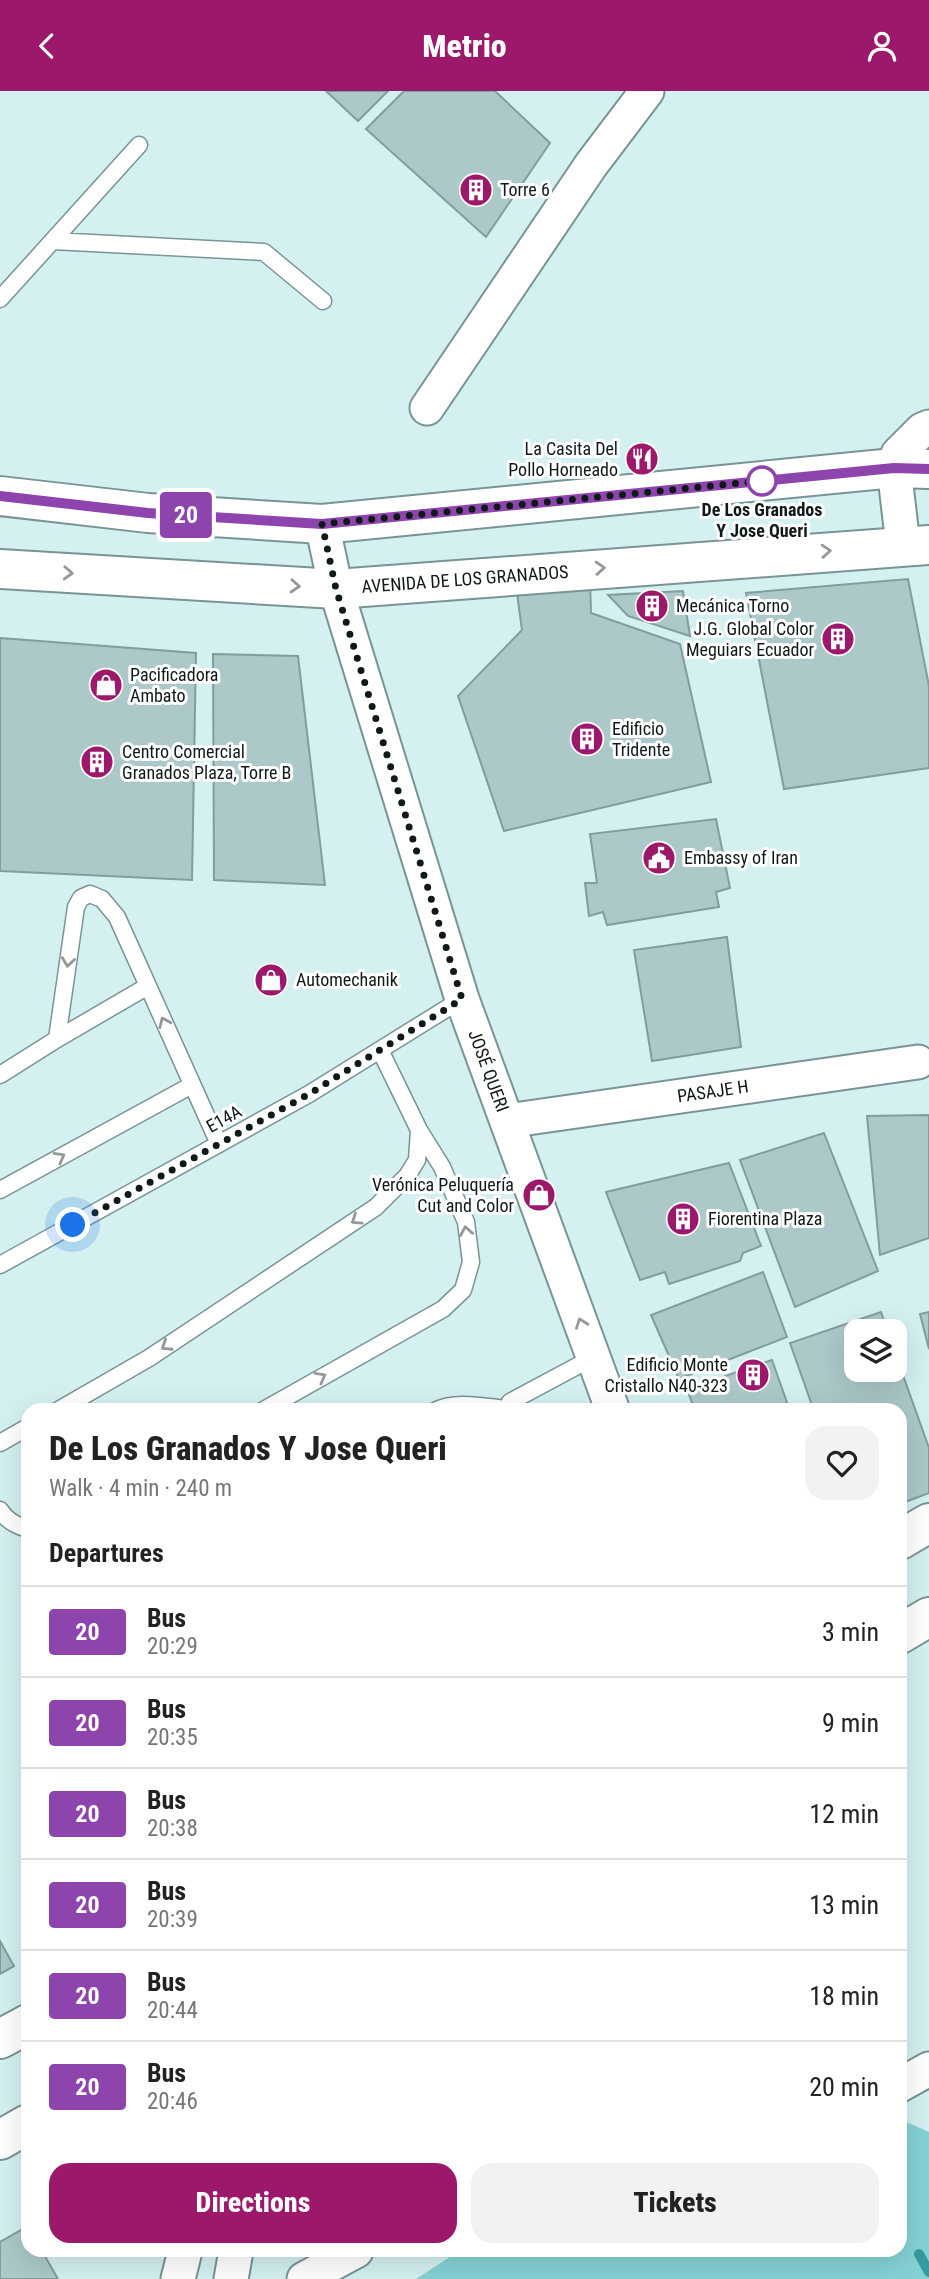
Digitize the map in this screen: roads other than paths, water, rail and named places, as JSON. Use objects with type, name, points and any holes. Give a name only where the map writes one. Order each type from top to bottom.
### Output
[{"type":"main road","points":[[0,496],[148,513],[322,524],[912,469]]},
{"type":"main road","name":"AVENIDA DE LOS GRANADOS","points":[[0,569],[336,589],[916,545]]},
{"type":"main road","points":[[907,1536],[929,1524]]},
{"type":"main road","points":[[907,1630],[929,1618]]},
{"type":"main road","points":[[0,2039],[21,2028]]},
{"type":"main road","points":[[0,2140],[21,2128]]},
{"type":"street","points":[[427,408],[591,165],[647,91]]},
{"type":"street","points":[[916,545],[912,469],[898,454],[922,429],[929,427]]},
{"type":"street","name":"JOSÉ QUERI","points":[[322,524],[336,589],[462,999],[610,1403]]},
{"type":"street","name":"PASAJE H","points":[[507,1121],[918,1062]]},
{"type":"street","points":[[907,2081],[929,2069]]},
{"type":"street","points":[[178,2279],[184,2257]]},
{"type":"street","points":[[231,2279],[235,2257]]},
{"type":"street","points":[[304,2279],[345,2257]]},
{"type":"lane","points":[[0,299],[139,145]]},
{"type":"lane","points":[[53,241],[264,252],[323,301]]},
{"type":"lane","points":[[57,1039],[76,907],[81,898],[90,894],[102,899],[117,917],[219,1144]]},
{"type":"lane","points":[[0,1075],[148,986]]},
{"type":"lane","name":"E14A","points":[[0,1265],[309,1094],[462,999]]},
{"type":"lane","points":[[276,1403],[443,1309],[463,1290],[471,1262],[466,1222],[438,1159],[419,1130],[380,1050]]},
{"type":"lane","points":[[0,1190],[192,1085]]},
{"type":"lane","points":[[71,1403],[149,1358],[376,1207],[407,1176],[417,1160],[419,1130]]},
{"type":"lane","points":[[510,1403],[594,1357]]},
{"type":"lane","points":[[0,1443],[21,1431]]},
{"type":"lane","points":[[0,1510],[21,1527]]},
{"type":"waterway","points":[[919,2254],[929,2272]]},
{"type":"place","name":"Torre 6","points":[[476,190]]},
{"type":"place","name":"La Casita Del Pollo Horneado","points":[[642,459]]},
{"type":"place","name":"De Los Granados Y Jose Queri","points":[[762,481]]},
{"type":"place","name":"Mecánica Torno","points":[[652,606]]},
{"type":"place","name":"J.G. Global Color Meguiars Ecuador","points":[[838,639]]},
{"type":"place","name":"Pacificadora Ambato","points":[[106,685]]},
{"type":"place","name":"Edificio Tridente","points":[[587,739]]},
{"type":"place","name":"Centro Comercial Granados Plaza, Torre B","points":[[97,762]]},
{"type":"place","name":"Embassy of Iran","points":[[659,858]]},
{"type":"place","name":"Automechanik","points":[[271,980]]},
{"type":"place","name":"Verónica Peluquería Cut and Color","points":[[539,1195]]},
{"type":"place","name":"Fiorentina Plaza","points":[[683,1219]]},
{"type":"place","name":"Edificio Monte Cristallo N40-323","points":[[753,1375]]}]
